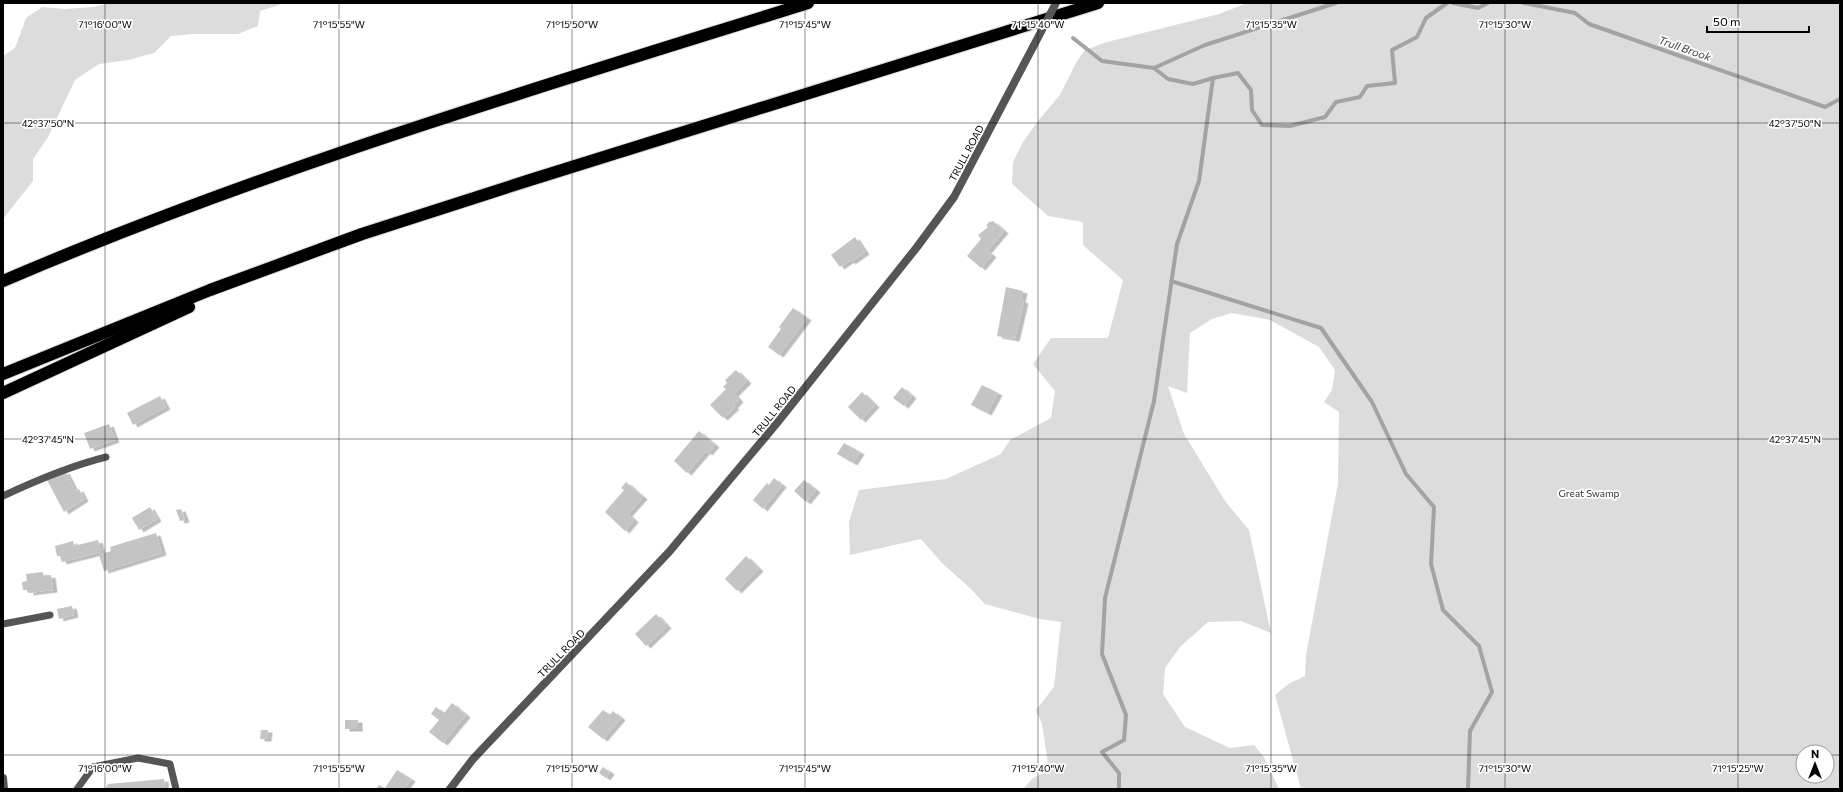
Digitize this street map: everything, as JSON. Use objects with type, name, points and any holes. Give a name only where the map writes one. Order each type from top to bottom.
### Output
[{"type":"highway","points":[[3,281],[163,216],[321,158],[429,122],[808,3]]},
{"type":"highway","points":[[3,374],[210,290],[282,262],[362,234],[530,180],[1098,3]]},
{"type":"highway","points":[[3,393],[282,262]]},
{"type":"street","name":"TRULL ROAD","points":[[450,789],[473,759],[669,552],[777,424],[918,247],[954,196],[1056,3]]},
{"type":"street","points":[[3,778],[4,789]]},
{"type":"lane","points":[[3,496],[38,479],[77,464],[106,457]]},
{"type":"lane","points":[[3,624],[50,615]]},
{"type":"lane","points":[[77,789],[93,767],[138,758],[170,764],[176,789]]},
{"type":"green space","points":[[109,3],[285,3],[260,11],[258,26],[238,34],[193,34],[171,36],[154,53],[128,60],[99,64],[75,80],[48,137],[33,159],[33,181],[3,219],[3,56],[15,48],[26,18],[42,7],[64,9],[94,7]]},
{"type":"green space","name":"Great Swamp","points":[[1247,3],[1840,3],[1840,789],[1301,789],[1275,695],[1290,683],[1305,676],[1306,655],[1338,483],[1339,412],[1324,402],[1332,390],[1335,370],[1319,347],[1270,320],[1232,313],[1212,319],[1190,333],[1187,393],[1168,386],[1184,434],[1225,501],[1249,530],[1271,633],[1241,621],[1208,622],[1180,647],[1165,668],[1163,694],[1185,727],[1230,748],[1254,745],[1264,757],[1279,789],[1023,789],[1033,778],[1049,771],[1042,724],[1036,710],[1054,687],[1061,622],[1040,619],[985,604],[970,588],[942,563],[921,539],[850,555],[849,522],[859,490],[946,479],[1001,454],[1010,440],[1051,418],[1055,391],[1033,364],[1051,338],[1108,338],[1123,280],[1083,245],[1083,222],[1048,216],[1012,184],[1013,162],[1023,142],[1038,121],[1060,95],[1077,61],[1085,50],[1107,42],[1219,14]]},
{"type":"building","points":[[990,221],[993,221],[1004,231],[987,251],[992,255],[981,268],[967,256],[981,239],[978,235],[988,227],[986,226]]},
{"type":"building","points":[[855,237],[865,252],[851,262],[850,260],[840,267],[831,255]]},
{"type":"building","points":[[1006,287],[1023,291],[1021,300],[1024,301],[1015,339],[997,336]]},
{"type":"building","points":[[793,308],[807,318],[779,355],[768,347],[781,329],[779,327]]},
{"type":"building","points":[[736,370],[747,381],[734,394],[739,400],[733,406],[735,407],[723,418],[710,405],[726,389],[723,387],[727,383],[725,380]]},
{"type":"building","points":[[982,385],[998,393],[987,413],[971,405]]},
{"type":"building","points":[[902,387],[912,396],[904,406],[893,398]]},
{"type":"building","points":[[862,392],[875,405],[861,420],[848,407]]},
{"type":"building","points":[[160,396],[166,407],[133,425],[127,413]]},
{"type":"building","points":[[109,424],[115,440],[90,449],[84,433]]},
{"type":"building","points":[[699,431],[715,445],[708,453],[706,451],[687,473],[674,461]]},
{"type":"building","points":[[844,443],[860,452],[853,463],[837,454]]},
{"type":"building","points":[[65,471],[75,491],[79,489],[84,499],[64,512],[47,480]]},
{"type":"building","points":[[774,478],[782,485],[763,509],[753,500],[767,483],[769,485]]},
{"type":"building","points":[[804,480],[816,490],[806,502],[794,491]]},
{"type":"building","points":[[626,482],[643,497],[628,514],[634,520],[625,531],[605,512],[624,490],[621,488]]},
{"type":"building","points":[[150,507],[157,519],[139,530],[132,518]]},
{"type":"building","points":[[181,509],[185,520],[180,521],[176,510]]},
{"type":"building","points":[[156,533],[162,553],[104,571],[99,555],[111,551],[110,547]]},
{"type":"building","points":[[98,540],[101,552],[62,562],[60,556],[57,556],[55,546],[73,541],[74,546]]},
{"type":"building","points":[[746,556],[759,569],[737,591],[725,579]]},
{"type":"building","points":[[43,572],[43,576],[51,575],[53,590],[29,593],[29,590],[23,590],[22,582],[27,581],[26,574]]},
{"type":"building","points":[[72,606],[74,615],[59,619],[57,609]]},
{"type":"building","points":[[656,614],[667,626],[646,646],[635,634]]},
{"type":"building","points":[[452,703],[466,715],[443,743],[429,732],[439,720],[431,714],[436,707],[444,713]]},
{"type":"building","points":[[603,710],[610,715],[613,711],[621,718],[603,739],[588,727]]},
{"type":"building","points":[[345,720],[358,720],[358,729],[345,729]]},
{"type":"building","points":[[261,730],[268,730],[267,739],[260,739]]},
{"type":"building","points":[[603,767],[610,772],[606,778],[599,773]]},
{"type":"building","points":[[397,770],[411,779],[404,789],[376,789],[379,785],[385,788]]},
{"type":"building","points":[[164,779],[165,789],[105,789],[108,784]]},
{"type":"waterway","points":[[1154,68],[1205,45],[1336,3]]},
{"type":"waterway","name":"Trull Brook","points":[[1073,38],[1102,61],[1154,68],[1168,79],[1193,84],[1238,73],[1251,90],[1252,110],[1262,125],[1290,126],[1325,117],[1336,102],[1360,97],[1367,86],[1395,83],[1392,50],[1417,37],[1426,18],[1447,3]]},
{"type":"waterway","name":"Trull Brook","points":[[1453,3],[1478,8],[1488,3]]},
{"type":"waterway","name":"Trull Brook","points":[[1524,3],[1575,13],[1589,24],[1825,107],[1840,99]]},
{"type":"waterway","points":[[1119,789],[1119,773],[1102,752],[1124,740],[1126,715],[1102,654],[1105,598],[1154,401],[1177,244],[1199,181],[1213,78]]},
{"type":"waterway","points":[[1171,281],[1321,328],[1372,402],[1406,474],[1434,507],[1431,564],[1443,610],[1479,646],[1492,692],[1470,731],[1468,789]]}]
